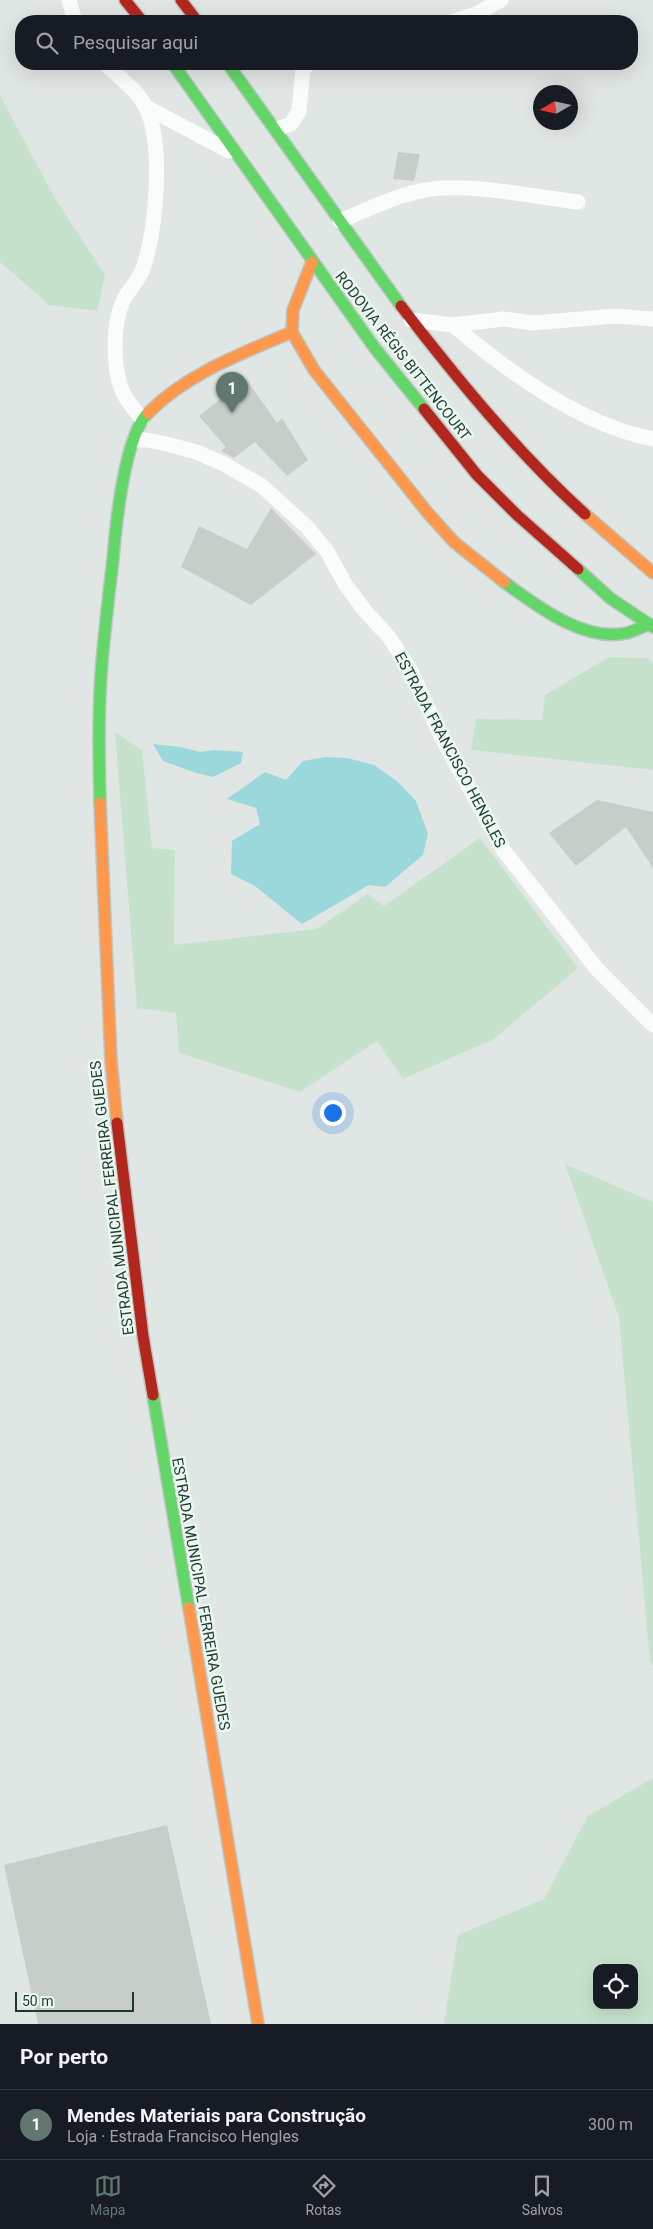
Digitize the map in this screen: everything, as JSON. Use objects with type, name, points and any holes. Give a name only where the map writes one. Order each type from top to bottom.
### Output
[{"type":"main road","points":[[126,0],[137,15]]},
{"type":"main road","points":[[181,0],[192,15]]},
{"type":"main road","name":"RODOVIA RÉGIS BITTENCOURT","points":[[176,70],[374,347],[477,475],[517,515],[610,598],[651,626]]},
{"type":"main road","name":"RODOVIA RÉGIS BITTENCOURT","points":[[233,70],[277,129],[340,221],[412,320],[483,408],[513,442],[623,550],[653,573]]},
{"type":"main road","points":[[312,262],[293,310],[292,332],[314,370],[372,446],[426,512],[454,542],[483,566],[550,615],[575,627],[604,633],[626,633],[651,626]]},
{"type":"main road","name":"ESTRADA MUNICIPAL FERREIRA GUEDES","points":[[258,2024],[143,1336],[124,1196],[111,1060],[100,838],[99,729],[102,662],[118,506],[128,458],[142,419],[159,402],[206,369],[292,332]]},
{"type":"street","points":[[69,0],[73,15]]},
{"type":"street","points":[[470,15],[501,0]]},
{"type":"street","points":[[111,70],[139,97],[146,107],[153,130],[157,189],[144,265],[140,276],[124,299],[119,310],[116,356],[118,379],[125,397],[142,419]]},
{"type":"street","points":[[277,129],[291,124],[299,111],[299,94],[303,70]]},
{"type":"street","points":[[146,107],[237,155]]},
{"type":"street","points":[[340,221],[405,195],[426,190],[476,189],[578,202]]},
{"type":"street","points":[[412,320],[453,325],[503,319],[533,323],[614,316],[653,320]]},
{"type":"street","points":[[453,325],[490,357],[577,412],[629,434],[653,439]]},
{"type":"street","name":"ESTRADA FRANCISCO HENGLES","points":[[135,440],[167,444],[196,452],[224,464],[262,486],[307,527],[327,551],[345,584],[364,611],[389,637],[410,669],[442,738],[504,851],[597,969],[653,1025]]},
{"type":"green space","points":[[0,96],[56,200],[105,275],[97,311],[49,305],[0,262]]},
{"type":"green space","points":[[609,657],[647,658],[653,663],[653,770],[471,750],[476,719],[542,720],[545,695]]},
{"type":"green space","points":[[115,732],[142,750],[152,848],[175,850],[174,945],[316,929],[368,894],[384,906],[480,838],[578,968],[494,1039],[403,1079],[377,1041],[300,1092],[179,1053],[176,1013],[137,1008]]},
{"type":"green space","points":[[565,1164],[653,1202],[653,1666],[650,1661],[619,1317]]},
{"type":"green space","points":[[653,1778],[653,2024],[444,2024],[458,1935],[544,1899],[588,1816]]},
{"type":"water","points":[[153,744],[180,747],[200,752],[213,750],[243,752],[241,763],[213,777],[163,761]]},
{"type":"water","points":[[326,757],[347,758],[374,765],[398,782],[416,801],[428,834],[423,855],[385,887],[369,885],[302,924],[255,886],[231,874],[232,841],[260,824],[256,808],[227,799],[265,772],[286,780],[303,761]]},
{"type":"building","points":[[398,152],[420,154],[414,181],[393,179]]},
{"type":"building","points":[[246,379],[277,423],[282,418],[308,460],[287,476],[255,442],[234,458],[221,451],[226,447],[199,416]]},
{"type":"building","points":[[271,508],[316,554],[251,605],[181,567],[199,526],[247,549]]},
{"type":"building","points":[[597,800],[653,812],[653,868],[626,827],[576,866],[549,833]]},
{"type":"building","points":[[167,1825],[211,2024],[38,2024],[4,1865]]},
{"type":"traffic: fast","points":[[177,70],[374,347],[424,409]]},
{"type":"traffic: fast","points":[[232,70],[401,306]]},
{"type":"traffic: fast","points":[[100,803],[99,732],[101,680],[116,525],[127,461],[133,441],[148,413]]},
{"type":"traffic: fast","points":[[578,569],[610,598],[653,627]]},
{"type":"traffic: fast","points":[[504,582],[561,620],[594,632],[611,635],[627,633],[649,624]]},
{"type":"traffic: fast","points":[[153,1395],[189,1608]]},
{"type":"traffic: slow","points":[[312,262],[293,310],[292,332],[314,370],[427,512],[454,542],[504,582]]},
{"type":"traffic: slow","points":[[148,413],[180,387],[198,376],[235,357],[292,332]]},
{"type":"traffic: slow","points":[[585,514],[653,573]]},
{"type":"traffic: slow","points":[[100,803],[111,1060],[117,1123]]},
{"type":"traffic: slow","points":[[189,1608],[258,2024]]},
{"type":"traffic: jam","points":[[125,0],[137,15]]},
{"type":"traffic: jam","points":[[181,0],[192,15]]},
{"type":"traffic: jam","points":[[401,306],[489,414],[536,466],[585,514]]},
{"type":"traffic: jam","points":[[424,409],[477,475],[517,515],[578,569]]},
{"type":"traffic: jam","points":[[117,1123],[143,1336],[153,1395]]},
{"type":"place","name":"Mendes Materiais para Construção","points":[[232,413]]}]
